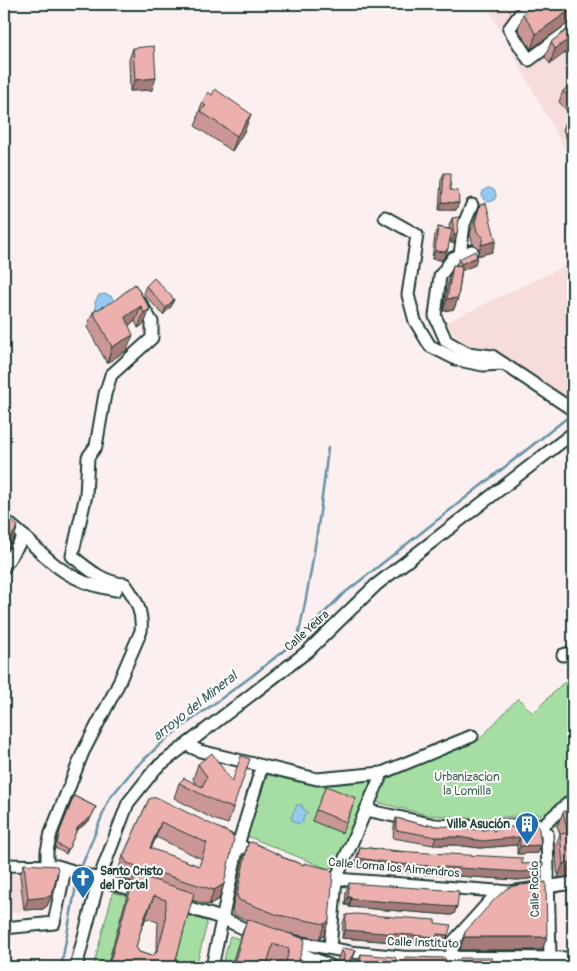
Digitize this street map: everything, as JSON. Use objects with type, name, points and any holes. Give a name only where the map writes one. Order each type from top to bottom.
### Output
[{"type":"street","points":[[536,4],[520,14],[509,29],[530,60],[573,27]]},
{"type":"street","points":[[460,255],[464,224],[472,205]]},
{"type":"street","points":[[385,217],[417,236],[408,295],[415,321],[430,346],[458,360],[483,365],[504,364]]},
{"type":"street","points":[[472,251],[453,258],[440,276],[436,316],[446,341],[467,353],[492,356],[570,408],[573,404]]},
{"type":"street","points":[[47,865],[47,851],[51,833],[83,752],[116,689],[141,631],[142,621],[137,601],[125,584],[116,584],[92,573],[72,556],[86,495],[88,457],[96,446],[105,394],[111,375],[152,338],[152,322],[138,298]]},
{"type":"street","name":"Calle Yedra","points":[[76,967],[99,879],[128,803],[140,795],[156,768],[308,651],[376,585],[573,432]]},
{"type":"street","points":[[4,520],[53,563],[76,579],[110,589],[130,592]]},
{"type":"street","points":[[4,568],[24,536]]},
{"type":"street","points":[[187,745],[200,751],[317,779],[382,773],[472,736]]},
{"type":"street","points":[[212,967],[238,846],[262,766]]},
{"type":"street","points":[[318,954],[336,879],[382,773]]},
{"type":"street","points":[[366,810],[435,825],[480,827],[539,826],[573,799]]},
{"type":"street","name":"Calle Rocío","points":[[539,826],[547,833],[550,958]]},
{"type":"street","points":[[213,832],[265,858]]},
{"type":"street","points":[[4,865],[47,865],[99,879],[221,918],[275,941],[318,954],[333,967]]},
{"type":"street","points":[[55,919],[65,869]]},
{"type":"street","name":"Calle Loma los Almendros","points":[[309,872],[336,879],[510,892],[573,883]]},
{"type":"street","points":[[450,962],[453,942],[499,891]]},
{"type":"street","points":[[4,921],[55,919]]},
{"type":"street","points":[[4,928],[55,919]]},
{"type":"street","name":"Calle Instituto","points":[[318,954],[370,954],[400,962],[500,963],[550,958],[573,958]]},
{"type":"shaded area","points":[[486,4],[573,4],[573,164]]},
{"type":"shaded area","points":[[573,262],[573,413],[479,357],[443,324]]},
{"type":"shaded area","points":[[4,874],[20,874],[24,911],[4,914]]},
{"type":"green space","name":"Urbanizacion la Lomilla","points":[[568,681],[573,684],[573,820],[552,827],[539,814],[478,819],[428,815],[376,802],[384,778],[478,741],[518,698],[533,713],[562,684]]},
{"type":"green space","points":[[270,774],[295,781],[318,784],[370,782],[370,787],[334,866],[328,869],[247,836],[267,776]]},
{"type":"green space","points":[[113,892],[127,896],[107,967],[93,967]]},
{"type":"green space","points":[[186,915],[206,921],[207,924],[196,967],[172,967]]},
{"type":"green space","points":[[230,936],[237,938],[239,941],[231,967],[222,967]]},
{"type":"water","points":[[486,188],[492,188],[496,195],[492,202],[486,202],[482,198],[482,192]]},
{"type":"water","points":[[99,295],[111,296],[115,302],[96,312],[95,302]]},
{"type":"water","points":[[297,805],[302,805],[303,809],[307,812],[303,817],[303,822],[300,824],[294,822],[291,818]]},
{"type":"building","points":[[532,4],[573,4],[573,8],[536,34],[523,14]]},
{"type":"building","points":[[573,25],[573,36],[555,49],[551,42]]},
{"type":"building","points":[[154,46],[156,78],[135,80],[133,48]]},
{"type":"building","points":[[573,82],[573,101],[563,91]]},
{"type":"building","points":[[215,89],[251,114],[237,136],[200,111],[206,106],[202,103],[208,92],[212,95]]},
{"type":"building","points":[[572,119],[573,121],[573,140],[566,122]]},
{"type":"building","points":[[444,173],[451,173],[450,190],[458,191],[459,203],[442,202]]},
{"type":"building","points":[[486,203],[496,241],[481,245],[483,237],[477,232],[475,222],[480,205]]},
{"type":"building","points":[[459,217],[457,235],[454,235],[452,218]]},
{"type":"building","points":[[438,227],[452,230],[448,248],[445,252],[435,251]]},
{"type":"building","points":[[475,251],[477,257],[461,264],[459,259]]},
{"type":"building","points":[[453,265],[462,266],[458,298],[447,299]]},
{"type":"building","points":[[154,278],[174,299],[166,308],[146,286]]},
{"type":"building","points":[[135,284],[150,309],[144,313],[141,306],[125,317],[133,335],[112,347],[93,312],[114,301]]},
{"type":"building","points":[[9,518],[18,526],[4,549],[4,522]]},
{"type":"building","points":[[212,753],[232,782],[241,756],[250,759],[233,808],[179,783],[184,778],[202,787],[207,777],[198,764]]},
{"type":"building","points":[[326,786],[356,798],[346,822],[316,810]]},
{"type":"building","points":[[74,796],[96,807],[91,817],[78,827],[68,850],[57,844],[60,831]]},
{"type":"building","points":[[156,797],[231,834],[234,839],[224,884],[214,890],[127,863],[123,856],[149,799]],"holes":[[[161,822],[207,843],[199,866],[150,848]]]},
{"type":"building","points":[[573,809],[573,862],[563,864],[560,834],[568,833],[563,812]]},
{"type":"building","points":[[396,818],[428,826],[428,824],[477,830],[493,828],[493,831],[508,827],[537,826],[541,845],[520,846],[520,837],[483,841],[459,837],[436,837],[396,830]]},
{"type":"building","points":[[252,842],[281,857],[304,865],[304,863],[329,869],[333,874],[329,920],[325,924],[278,915],[239,900],[237,895],[248,843]]},
{"type":"building","points":[[360,847],[392,851],[522,858],[522,864],[543,863],[543,865],[540,870],[521,872],[399,864],[358,858]]},
{"type":"building","points":[[24,864],[57,866],[58,870],[52,895],[28,899]]},
{"type":"building","points":[[135,874],[194,893],[174,967],[117,967],[109,965]],"holes":[[[154,896],[166,900],[165,924],[157,952],[151,956],[139,952],[136,947],[144,919]]]},
{"type":"building","points":[[546,882],[547,937],[464,937],[465,932],[506,889],[513,886]]},
{"type":"building","points":[[349,883],[459,891],[457,906],[351,899],[351,897],[348,897]]},
{"type":"building","points":[[356,914],[435,920],[435,923],[451,925],[448,935],[437,934],[437,937],[345,930],[346,915]]},
{"type":"building","points":[[247,919],[305,939],[297,967],[285,967],[289,949],[273,944],[266,967],[233,967]]},
{"type":"building","points":[[342,948],[356,950],[345,967],[328,967],[331,961],[338,963],[344,959]]},
{"type":"building","points":[[361,954],[395,957],[400,967],[360,965]]},
{"type":"building","points":[[405,957],[445,958],[446,963],[452,967],[402,967]]},
{"type":"building","points":[[460,958],[492,958],[492,967],[452,967],[458,965]]},
{"type":"waterway","points":[[80,870],[109,799],[134,769],[167,738],[252,676],[298,639],[342,595],[567,418],[572,411]]},
{"type":"waterway","points":[[298,637],[316,543],[328,448]]},
{"type":"waterway","name":"arroyo del Mineral","points":[[61,967],[78,875]]},
{"type":"place","name":"Villa Asución","points":[[527,845]]},
{"type":"place","name":"Santo Cristo del Portal","points":[[83,899]]}]
